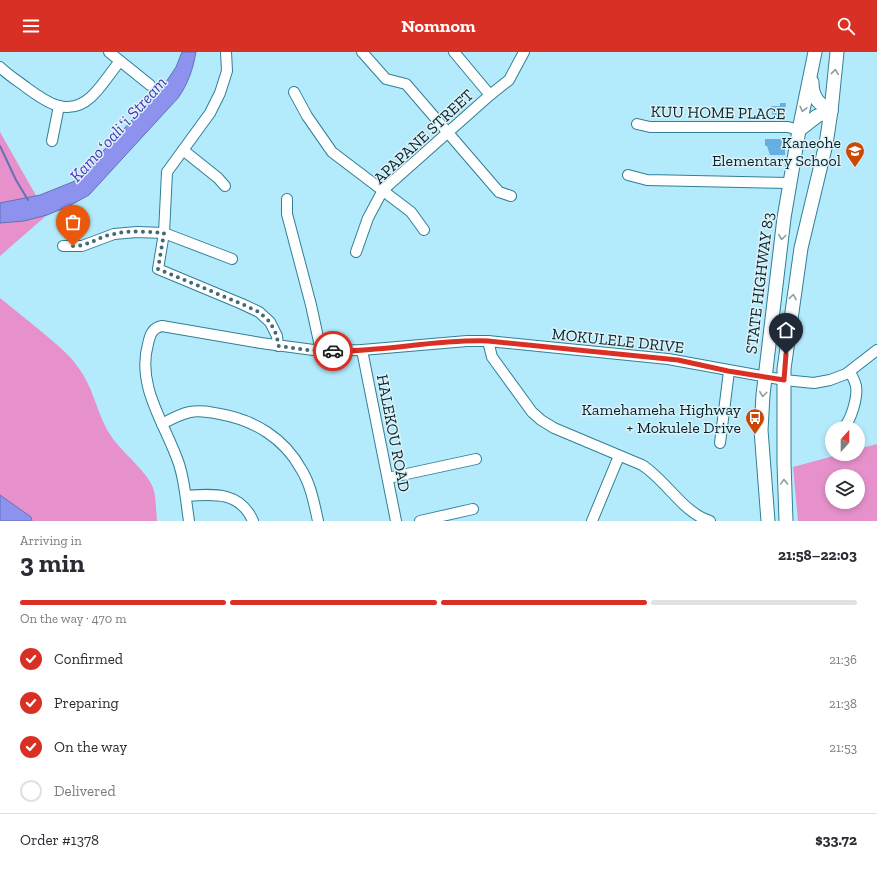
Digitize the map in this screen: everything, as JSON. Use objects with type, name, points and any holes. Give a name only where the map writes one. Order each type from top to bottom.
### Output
[{"type":"main road","name":"STATE HIGHWAY 83","points":[[768,521],[761,430],[763,395],[773,303],[790,183],[815,52]]},
{"type":"main road","points":[[786,521],[784,464],[784,369],[801,248],[826,144],[832,111],[837,52]]},
{"type":"main road","points":[[812,71],[812,90],[814,96],[818,103],[832,111]]},
{"type":"main road","points":[[814,96],[823,98],[828,96],[833,91]]},
{"type":"main road","points":[[799,130],[817,116],[832,111]]},
{"type":"street","points":[[109,52],[150,85]]},
{"type":"street","points":[[226,52],[226,71],[220,93],[210,113],[167,172],[164,233],[158,269],[259,312],[270,322],[277,336],[278,346]]},
{"type":"street","points":[[362,52],[386,79],[406,84],[500,192],[511,196]]},
{"type":"street","points":[[454,52],[490,95]]},
{"type":"street","name":"APAPANE STREET","points":[[356,252],[368,218],[383,190],[509,80],[524,52]]},
{"type":"street","points":[[0,67],[45,101],[59,106],[75,106],[91,97],[120,61]]},
{"type":"street","points":[[294,92],[306,116],[332,152],[411,212],[424,230]]},
{"type":"street","points":[[52,141],[59,106]]},
{"type":"street","name":"KUU HOME PLACE","points":[[637,124],[650,127],[788,127],[799,130]]},
{"type":"street","points":[[183,150],[218,178],[225,186]]},
{"type":"street","points":[[628,175],[647,180],[790,183]]},
{"type":"street","points":[[288,199],[287,214],[311,305],[321,351]]},
{"type":"street","points":[[63,246],[82,246],[114,234],[137,232],[164,233],[232,260]]},
{"type":"street","name":"MOKULELE DRIVE","points":[[162,424],[152,402],[146,375],[147,347],[150,335],[156,328],[165,326],[278,346],[321,351],[362,350],[467,341],[488,341],[673,360],[794,382],[822,382],[838,377],[850,372],[877,350]]},
{"type":"street","points":[[488,341],[492,357],[537,416],[554,428],[648,469],[692,511],[710,521]]},
{"type":"street","name":"HALEKOU ROAD","points":[[362,350],[396,521]]},
{"type":"street","points":[[720,443],[728,371]]},
{"type":"street","points":[[849,421],[851,418],[856,391],[856,383],[850,372]]},
{"type":"street","points":[[189,521],[186,496],[179,464],[162,424],[186,413],[202,411],[238,418],[263,429],[285,446],[301,468],[312,493],[318,521]]},
{"type":"street","points":[[592,521],[619,456]]},
{"type":"street","points":[[388,478],[476,459]]},
{"type":"street","points":[[186,496],[217,494],[230,498],[245,508],[253,521]]},
{"type":"street","points":[[420,521],[473,509]]},
{"type":"shaded area","points":[[0,132],[47,215],[0,256]]},
{"type":"shaded area","points":[[0,298],[59,346],[78,367],[90,389],[111,436],[142,470],[151,484],[155,494],[157,521],[0,521]]},
{"type":"shaded area","points":[[877,444],[877,521],[798,521],[793,467],[825,458],[825,461],[865,461],[865,447]]},
{"type":"water","points":[[182,52],[196,52],[190,76],[182,93],[89,195],[69,206],[47,215],[24,221],[0,223],[0,203],[40,195],[75,181],[162,88],[176,67]]},
{"type":"water","points":[[0,495],[31,517],[32,521],[0,521]]},
{"type":"building","points":[[780,103],[786,103],[785,112],[782,113],[782,118],[773,118],[771,106],[780,106]]},
{"type":"building","points":[[765,139],[782,139],[781,149],[785,149],[785,155],[770,155],[767,146],[765,146]]},
{"type":"waterway","points":[[0,146],[16,180],[28,200]]},
{"type":"way so far","points":[[73,246],[82,246],[114,234],[137,232],[164,233],[158,269],[259,312],[270,322],[277,336],[278,346],[308,350],[333,351]]},
{"type":"place","name":"Kaneohe Elementary School","points":[[855,168]]},
{"type":"place","name":"Kamehameha Highway + Mokulele Drive","points":[[755,435]]},
{"type":"route","points":[[333,351],[467,341],[488,341],[678,360],[728,371],[784,380],[786,354]]},
{"type":"water label","name":"Kamoʻoaliʻi Stream","points":[[118,129]]}]
